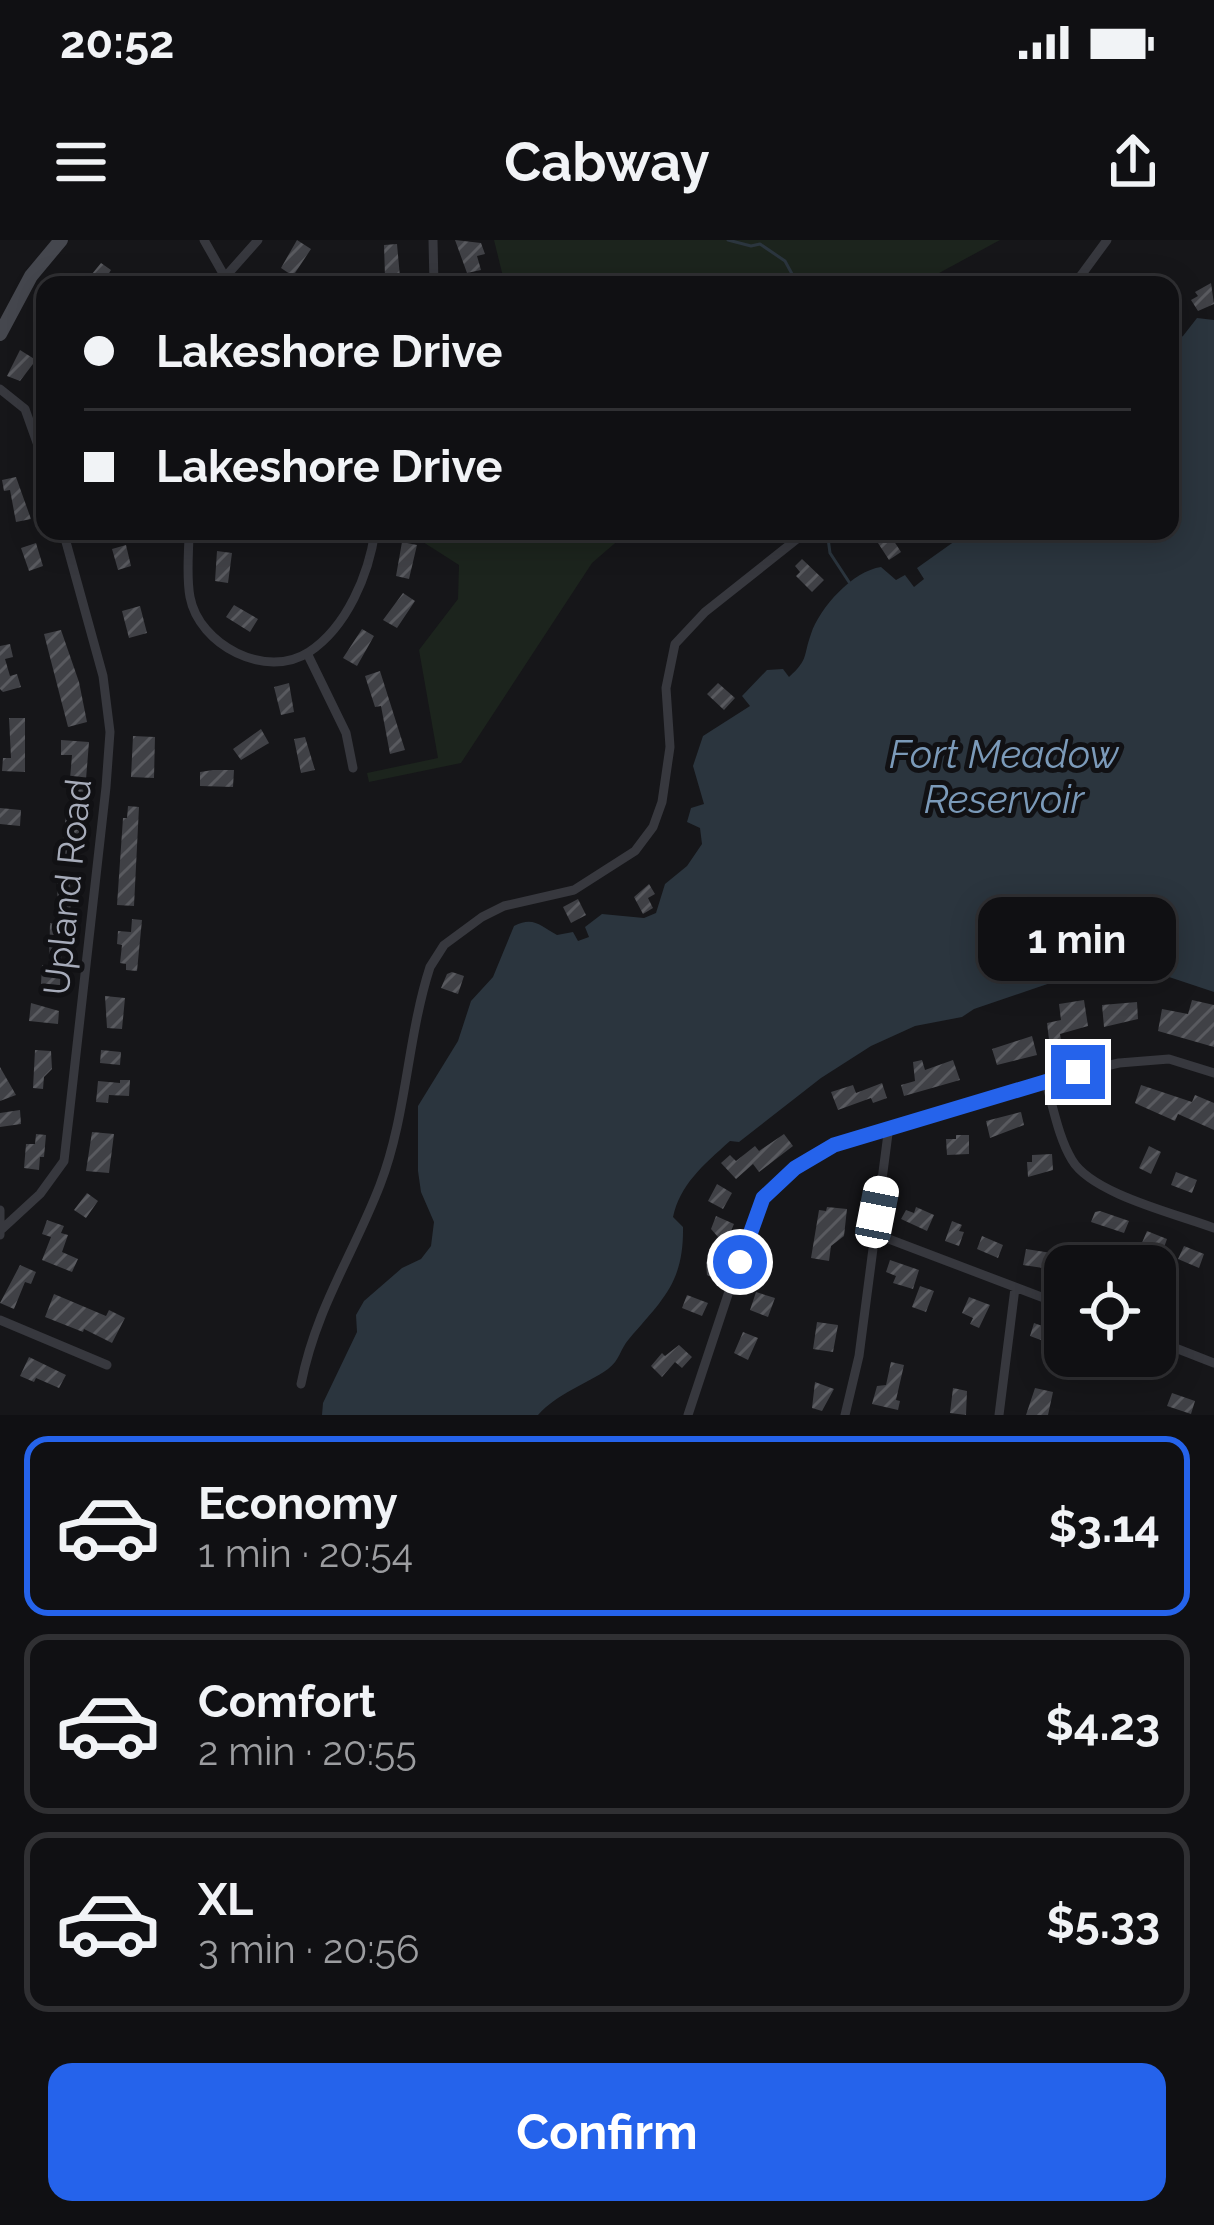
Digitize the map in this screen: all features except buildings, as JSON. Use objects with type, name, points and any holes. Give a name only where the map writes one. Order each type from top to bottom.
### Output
[{"type":"street","points":[[0,334],[31,277],[61,240]]},
{"type":"street","points":[[205,240],[220,276]]},
{"type":"street","points":[[226,276],[258,240]]},
{"type":"street","points":[[434,240],[434,276]]},
{"type":"street","points":[[1081,276],[1107,240]]},
{"type":"street","points":[[0,389],[25,409],[36,440]]},
{"type":"street","name":"Upland Road","points":[[1,1232],[40,1194],[64,1161],[106,788],[110,732],[103,676],[65,540]]},
{"type":"street","points":[[189,540],[190,599],[208,632],[223,646],[253,659],[290,659],[307,653],[326,637],[366,572],[373,540]]},
{"type":"street","points":[[302,1384],[313,1330],[388,1160],[430,967],[444,945],[482,917],[504,906],[574,890],[635,851],[653,827],[662,802],[670,747],[666,688],[675,644],[705,612],[797,540]]},
{"type":"street","points":[[307,653],[346,734],[352,768]]},
{"type":"street","points":[[688,1415],[763,1198],[795,1168],[834,1145],[1045,1080],[1156,1059],[1214,1072]]},
{"type":"street","points":[[1045,1080],[1070,1156],[1081,1171],[1120,1193],[1214,1228]]},
{"type":"street","points":[[845,1415],[856,1372],[890,1126]]},
{"type":"street","points":[[0,1210],[1,1232]]},
{"type":"street","points":[[873,1233],[1044,1298]]},
{"type":"street","points":[[1000,1415],[1015,1288]]},
{"type":"street","points":[[0,1320],[107,1365]]},
{"type":"street","points":[[1176,1348],[1214,1363]]},
{"type":"shaded area","points":[[494,240],[1000,240],[934,276],[503,276]]},
{"type":"shaded area","points":[[420,540],[619,540],[592,563],[461,763],[369,782],[367,773],[438,758],[419,650],[458,599],[459,565]]},
{"type":"water","name":"Fort Meadow Reservoir","points":[[1197,318],[1214,320],[1214,992],[1154,972],[1068,977],[962,1017],[915,1026],[871,1046],[739,1142],[730,1141],[694,1176],[673,1217],[683,1227],[675,1277],[608,1369],[538,1415],[322,1415],[323,1403],[357,1332],[356,1315],[364,1301],[402,1268],[421,1259],[431,1246],[434,1222],[418,1171],[418,1106],[458,1041],[471,1001],[493,977],[514,926],[532,922],[557,935],[573,932],[578,941],[589,937],[585,927],[602,914],[644,918],[656,913],[665,884],[687,866],[702,844],[700,828],[687,822],[691,808],[704,804],[693,766],[703,736],[750,706],[742,696],[767,670],[783,669],[789,677],[795,671],[822,613],[860,575],[881,567],[896,580],[905,575],[914,587],[924,579],[917,568],[955,540],[1179,540],[1179,338]]},
{"type":"waterway","points":[[728,240],[760,244],[785,261],[793,276]]},
{"type":"waterway","points":[[828,540],[830,553],[849,582]]},
{"type":"route","points":[[740,1262],[756,1210],[771,1188],[834,1145],[1078,1072]]}]
